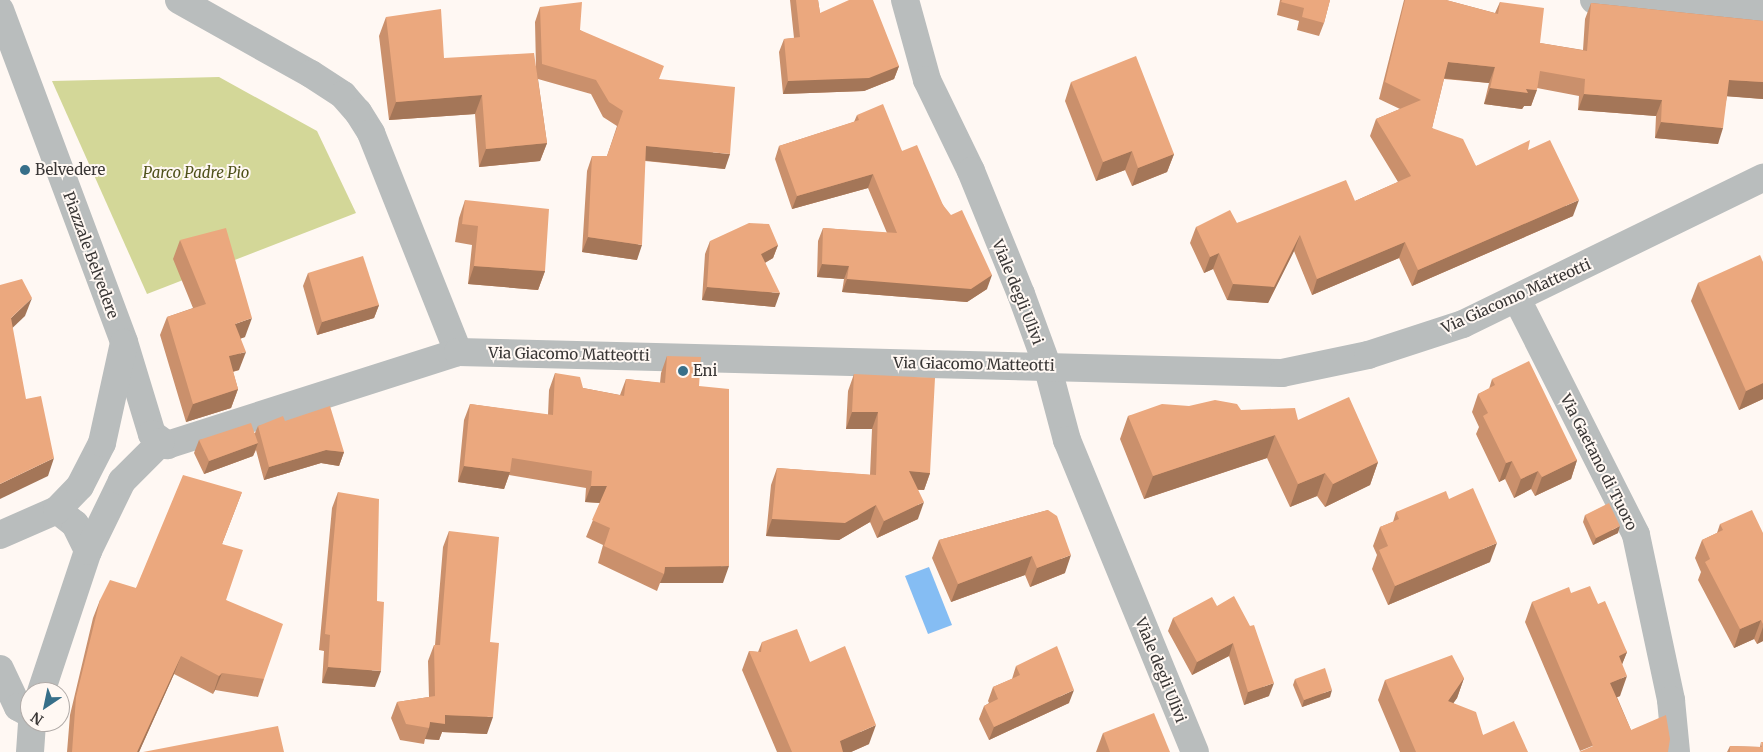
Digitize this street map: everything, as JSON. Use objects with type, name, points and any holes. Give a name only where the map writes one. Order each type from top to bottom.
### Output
[{"type":"street","points":[[179,0],[311,74],[343,95],[358,112],[371,132],[458,352]]},
{"type":"street","name":"Viale degli Ulivi","points":[[905,0],[927,80],[971,171],[1047,365],[1067,440],[1195,752]]},
{"type":"street","points":[[1594,0],[1763,9]]},
{"type":"street","name":"Piazzale Belvedere","points":[[0,10],[10,62],[124,342],[152,434],[161,442]]},
{"type":"street","name":"Via Giacomo Matteotti","points":[[161,442],[175,446],[458,352],[1047,365],[1282,373],[1368,355],[1464,324],[1763,178]]},
{"type":"street","name":"Via Gaetano di Tuoro","points":[[1517,299],[1636,535],[1671,700],[1676,752]]},
{"type":"street","points":[[0,535],[57,510],[80,486],[102,443],[124,342]]},
{"type":"street","points":[[44,682],[88,551],[122,481],[161,442]]},
{"type":"street","points":[[57,510],[75,524],[88,551]]},
{"type":"street","points":[[0,669],[20,708]]},
{"type":"street","points":[[30,752],[31,732]]},
{"type":"green space","name":"Parco Padre Pio","points":[[219,77],[317,131],[356,213],[147,294],[52,81]]},
{"type":"water","points":[[929,567],[952,625],[928,634],[905,576]]},
{"type":"building","points":[[796,0],[818,0],[820,13],[849,0],[873,0],[899,66],[869,78],[788,81],[784,39],[800,37]]},
{"type":"building","points":[[1282,0],[1330,0],[1324,23],[1302,17],[1304,8],[1281,2]]},
{"type":"building","points":[[1405,0],[1446,0],[1498,14],[1500,2],[1544,8],[1540,43],[1587,51],[1591,3],[1763,21],[1763,82],[1729,80],[1723,128],[1661,122],[1662,100],[1584,94],[1585,79],[1540,71],[1537,90],[1526,89],[1528,93],[1490,88],[1495,67],[1448,62],[1432,128],[1463,139],[1476,166],[1530,140],[1528,150],[1550,140],[1579,200],[1418,270],[1405,242],[1317,279],[1300,235],[1274,287],[1233,284],[1219,253],[1210,257],[1196,227],[1230,210],[1237,223],[1346,180],[1355,201],[1411,176],[1376,119],[1421,100],[1385,82]]},
{"type":"building","points":[[582,2],[580,30],[664,66],[659,79],[735,87],[730,154],[646,146],[642,245],[588,237],[592,156],[607,156],[623,111],[609,102],[596,80],[542,64],[540,7]]},
{"type":"building","points":[[441,9],[444,58],[534,53],[547,143],[486,149],[482,95],[396,102],[386,17]]},
{"type":"building","points":[[1136,56],[1174,154],[1138,168],[1132,151],[1103,162],[1071,82]]},
{"type":"building","points":[[883,104],[902,151],[917,145],[943,205],[951,215],[962,210],[992,275],[971,289],[847,279],[849,266],[822,264],[823,228],[897,233],[873,174],[797,196],[779,146],[859,120],[857,115]]},
{"type":"building","points":[[465,200],[549,209],[545,271],[474,266],[478,226],[462,224]]},
{"type":"building","points":[[749,223],[769,224],[778,245],[761,254],[780,293],[707,287],[710,241]]},
{"type":"building","points":[[226,228],[252,318],[235,324],[246,352],[229,356],[238,389],[193,404],[167,317],[206,304],[180,240]]},
{"type":"building","points":[[1760,255],[1763,262],[1763,383],[1746,391],[1698,283]]},
{"type":"building","points":[[363,256],[379,305],[322,322],[308,273]]},
{"type":"building","points":[[22,279],[32,298],[11,318],[26,399],[41,396],[54,458],[0,484],[0,285]]},
{"type":"building","points":[[667,356],[701,357],[699,386],[729,389],[729,566],[665,567],[664,574],[604,546],[610,528],[592,520],[607,486],[591,486],[592,471],[512,458],[510,472],[464,466],[470,404],[553,415],[555,373],[580,377],[583,388],[624,396],[626,379],[665,383]]},
{"type":"building","points":[[1529,361],[1577,460],[1542,477],[1538,471],[1521,479],[1512,461],[1506,463],[1483,416],[1488,413],[1478,394],[1495,385],[1492,379]]},
{"type":"building","points":[[854,374],[935,378],[930,473],[909,471],[924,502],[884,521],[876,505],[845,523],[772,519],[777,468],[876,475],[878,412],[852,412]]},
{"type":"building","points":[[1349,397],[1378,462],[1333,484],[1325,473],[1298,484],[1275,435],[1153,476],[1128,416],[1162,404],[1189,406],[1215,400],[1237,404],[1241,410],[1295,408],[1298,420]]},
{"type":"building","points":[[330,406],[344,452],[326,450],[269,467],[258,426],[283,416],[285,421]]},
{"type":"building","points":[[251,423],[258,443],[209,461],[199,440]]},
{"type":"building","points":[[183,475],[242,492],[222,544],[243,550],[226,600],[283,624],[264,679],[222,673],[219,676],[181,656],[137,752],[72,752],[76,697],[100,600],[110,580],[136,588]]},
{"type":"building","points":[[1473,488],[1497,543],[1395,586],[1379,550],[1388,546],[1380,527],[1399,519],[1396,512],[1446,491],[1449,499]]},
{"type":"building","points":[[338,492],[379,499],[377,601],[384,602],[381,671],[328,667],[330,635],[325,634]]},
{"type":"building","points":[[1609,503],[1620,526],[1596,538],[1585,515]]},
{"type":"building","points":[[1048,510],[1057,516],[1071,555],[1037,568],[1032,556],[958,584],[939,540]]},
{"type":"building","points":[[1752,510],[1763,533],[1763,624],[1761,620],[1740,629],[1705,562],[1710,559],[1702,540],[1723,530],[1720,524]]},
{"type":"building","points":[[449,531],[499,537],[490,642],[499,643],[493,717],[445,715],[445,724],[430,722],[429,728],[406,724],[397,702],[435,696],[434,645],[440,645]]},
{"type":"building","points":[[1590,586],[1598,604],[1605,601],[1627,652],[1619,656],[1627,676],[1610,683],[1631,730],[1666,715],[1670,739],[1668,752],[1579,752],[1593,746],[1532,602],[1569,587],[1571,593]]},
{"type":"building","points":[[1234,596],[1250,626],[1254,625],[1274,683],[1248,692],[1233,643],[1197,662],[1173,618],[1212,597],[1217,606]]},
{"type":"building","points":[[797,629],[810,662],[845,646],[876,725],[840,741],[843,752],[792,752],[749,651],[761,652],[762,642]]},
{"type":"building","points":[[1057,646],[1074,690],[994,727],[984,706],[998,699],[993,687],[1020,675],[1016,666]]},
{"type":"building","points":[[1452,655],[1464,678],[1448,701],[1476,712],[1483,735],[1514,721],[1528,752],[1416,752],[1385,680]]},
{"type":"building","points":[[1325,668],[1332,690],[1304,700],[1295,679]]},
{"type":"building","points":[[1154,713],[1170,752],[1110,752],[1103,733]]},
{"type":"building","points":[[278,726],[284,752],[143,752]]},
{"type":"building","points":[[1761,742],[1763,742],[1763,752],[1730,752],[1730,746],[1762,747]]},
{"type":"place","name":"Belvedere","points":[[25,170]]},
{"type":"place","name":"Eni","points":[[683,371]]}]
